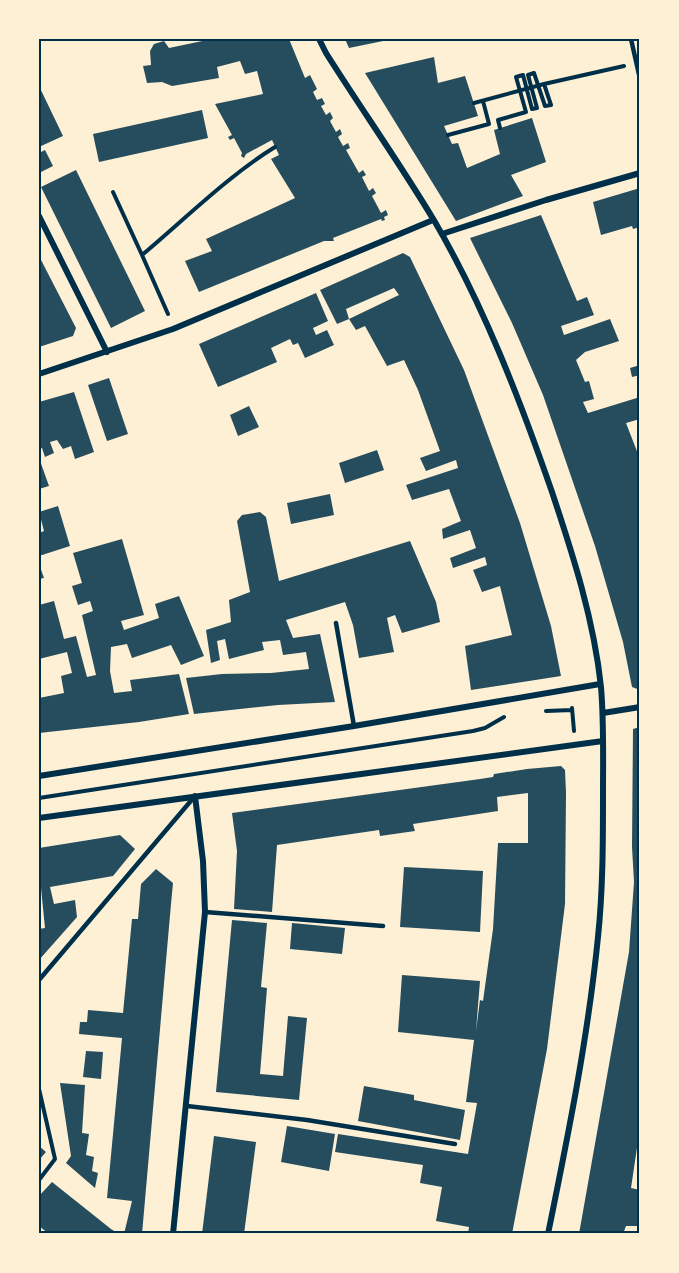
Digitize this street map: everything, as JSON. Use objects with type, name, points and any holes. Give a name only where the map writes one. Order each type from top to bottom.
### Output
[{"type":"street","points":[[319,39],[442,234],[496,347],[539,456],[569,543],[582,590],[600,684],[603,713],[603,861],[598,936],[572,1117],[548,1234]]},
{"type":"street","points":[[442,234],[546,200],[640,173]]},
{"type":"street","points":[[39,216],[107,352]]},
{"type":"street","points":[[39,374],[173,329],[433,220]]},
{"type":"street","points":[[39,776],[600,684]]},
{"type":"street","points":[[603,713],[640,707]]},
{"type":"street","points":[[39,818],[603,741]]},
{"type":"street","points":[[173,1234],[205,912],[203,861],[195,796]]},
{"type":"lane","points":[[631,39],[640,79]]},
{"type":"lane","points":[[336,623],[354,726]]},
{"type":"lane","points":[[39,980],[195,796]]},
{"type":"lane","points":[[205,912],[383,926]]},
{"type":"lane","points":[[187,1106],[307,1120],[455,1144]]},
{"type":"path","points":[[474,103],[636,63]]},
{"type":"path","points":[[500,128],[498,120],[526,112],[516,77],[524,75],[529,88],[537,108],[532,109],[529,88],[528,75],[534,73],[545,106],[551,105],[544,84]]},
{"type":"path","points":[[448,135],[489,124],[483,101]]},
{"type":"path","points":[[142,255],[224,184],[258,157],[275,147]]},
{"type":"path","points":[[113,192],[173,329]]},
{"type":"path","points":[[571,689],[576,744]]},
{"type":"path","points":[[541,710],[572,710]]},
{"type":"path","points":[[39,798],[473,731],[512,715]]},
{"type":"path","points":[[39,1089],[55,1159],[39,1180]]},
{"type":"building","points":[[212,39],[289,39],[305,78],[310,75],[317,89],[313,92],[317,100],[322,98],[325,104],[321,106],[326,115],[330,112],[333,118],[330,121],[336,132],[340,129],[342,134],[338,137],[343,146],[348,143],[350,148],[346,150],[359,173],[363,170],[366,175],[362,177],[369,191],[373,188],[376,193],[372,196],[381,213],[386,210],[388,215],[384,217],[385,220],[381,219],[333,238],[334,241],[324,241],[199,292],[185,261],[212,251],[206,239],[295,198],[271,159],[279,155],[272,140],[246,154],[244,158],[234,138],[230,140],[228,137],[232,135],[215,104],[263,94],[257,71],[245,74],[240,61],[217,67],[219,78],[172,86],[162,82],[147,83],[143,66],[151,65],[150,51],[154,44],[164,41],[169,48]]},
{"type":"building","points":[[345,39],[388,39],[388,40],[349,48]]},
{"type":"building","points":[[434,57],[438,83],[465,76],[478,116],[444,126],[452,144],[458,143],[467,168],[500,154],[494,130],[532,118],[546,162],[511,175],[523,196],[456,221],[365,73]]},
{"type":"building","points":[[39,86],[63,136],[39,147]]},
{"type":"building","points":[[202,110],[208,138],[99,162],[93,134]]},
{"type":"building","points":[[45,150],[53,166],[39,173],[39,153]]},
{"type":"building","points":[[76,170],[145,311],[111,328],[41,187]]},
{"type":"building","points":[[640,188],[640,227],[633,229],[632,226],[601,235],[593,202]]},
{"type":"building","points":[[541,215],[577,301],[587,297],[594,315],[561,326],[564,335],[610,319],[619,341],[585,352],[576,360],[585,382],[589,381],[594,399],[583,402],[588,413],[640,397],[640,419],[626,423],[640,459],[640,545],[637,546],[640,553],[640,690],[632,687],[623,642],[595,546],[543,395],[512,323],[470,238]]},
{"type":"building","points":[[403,253],[410,257],[464,370],[520,523],[551,626],[561,676],[471,690],[465,646],[512,635],[500,586],[482,592],[473,570],[487,565],[485,557],[453,568],[450,558],[476,548],[470,530],[443,539],[442,529],[461,521],[449,489],[412,500],[406,485],[458,468],[456,460],[426,471],[420,458],[440,451],[418,390],[404,360],[387,366],[365,326],[356,330],[349,319],[337,324],[320,290]],"holes":[[[394,288],[399,295],[349,319],[346,309]]]},
{"type":"building","points":[[39,256],[76,328],[73,336],[39,347]]},
{"type":"building","points":[[316,293],[328,321],[313,328],[316,335],[327,330],[334,345],[305,358],[298,343],[293,345],[290,339],[271,348],[277,362],[218,387],[199,344]]},
{"type":"building","points":[[640,365],[640,375],[632,377],[630,368]]},
{"type":"building","points":[[109,378],[128,434],[107,441],[88,385]]},
{"type":"building","points":[[74,392],[94,452],[75,459],[71,446],[63,449],[57,440],[50,442],[54,453],[45,457],[42,448],[39,449],[39,402]]},
{"type":"building","points":[[249,406],[259,427],[238,436],[230,415]]},
{"type":"building","points":[[377,450],[384,470],[345,483],[339,463]]},
{"type":"building","points":[[39,458],[49,486],[39,489]]},
{"type":"building","points":[[330,494],[334,515],[291,524],[287,503]]},
{"type":"building","points":[[58,506],[70,546],[39,556],[39,533],[44,531],[39,512]]},
{"type":"building","points":[[260,512],[266,517],[279,581],[410,541],[436,602],[440,622],[402,633],[395,615],[387,618],[394,652],[359,658],[353,625],[345,602],[286,620],[293,638],[320,634],[335,702],[278,705],[194,714],[186,678],[309,669],[306,652],[283,655],[280,640],[262,642],[264,650],[229,659],[225,639],[217,641],[220,660],[211,663],[206,630],[231,622],[229,600],[250,592],[237,521],[242,515]]},
{"type":"building","points":[[122,539],[144,615],[121,621],[124,630],[159,618],[155,604],[179,596],[204,656],[181,665],[171,645],[132,658],[127,644],[111,647],[110,671],[114,693],[132,691],[130,680],[179,674],[189,714],[39,733],[39,698],[64,693],[61,676],[72,673],[67,652],[39,659],[39,605],[54,601],[64,639],[76,636],[87,677],[96,675],[82,615],[93,611],[90,601],[78,605],[72,586],[82,583],[73,553]]},
{"type":"building","points":[[39,564],[44,578],[39,579]]},
{"type":"building","points":[[640,727],[640,1141],[638,1141],[631,1188],[640,1190],[640,1226],[626,1226],[623,1234],[579,1234],[629,952],[634,882],[633,729]]},
{"type":"building","points":[[561,766],[565,770],[566,793],[565,904],[547,1049],[512,1234],[468,1234],[469,1227],[436,1221],[442,1187],[420,1183],[423,1165],[335,1152],[338,1134],[468,1154],[477,1103],[466,1102],[474,1040],[398,1032],[402,975],[480,981],[476,1031],[480,1000],[483,1001],[493,929],[498,843],[528,843],[528,793],[497,797],[498,811],[413,824],[415,831],[380,836],[379,830],[277,845],[272,912],[234,909],[237,851],[232,813],[480,779],[493,777],[494,774],[527,769]]},
{"type":"building","points":[[120,835],[135,849],[113,876],[50,887],[54,904],[75,900],[77,917],[39,960],[39,929],[45,928],[41,888],[39,888],[39,848]]},
{"type":"building","points":[[404,867],[483,871],[480,932],[400,927]]},
{"type":"building","points":[[156,869],[173,883],[142,1234],[124,1234],[132,1201],[107,1198],[122,1038],[79,1034],[80,1022],[87,1022],[88,1010],[123,1013],[132,919],[138,919],[141,884]]},
{"type":"building","points":[[232,920],[267,923],[261,987],[267,988],[260,1074],[283,1076],[288,1016],[307,1018],[299,1100],[216,1092]]},
{"type":"building","points":[[292,923],[345,928],[342,954],[290,949]]},
{"type":"building","points":[[86,1051],[103,1052],[101,1079],[83,1077]]},
{"type":"building","points":[[60,1083],[85,1085],[82,1133],[89,1134],[86,1155],[94,1157],[92,1171],[98,1173],[95,1188],[66,1163],[71,1156]]},
{"type":"building","points":[[364,1086],[414,1095],[414,1100],[465,1110],[460,1140],[358,1121]]},
{"type":"building","points":[[287,1126],[335,1134],[329,1171],[281,1162]]},
{"type":"building","points":[[214,1136],[256,1142],[244,1234],[202,1234]]},
{"type":"building","points":[[39,1146],[46,1152],[39,1160]]},
{"type":"building","points":[[52,1182],[119,1234],[49,1234],[39,1226],[39,1196]]}]
